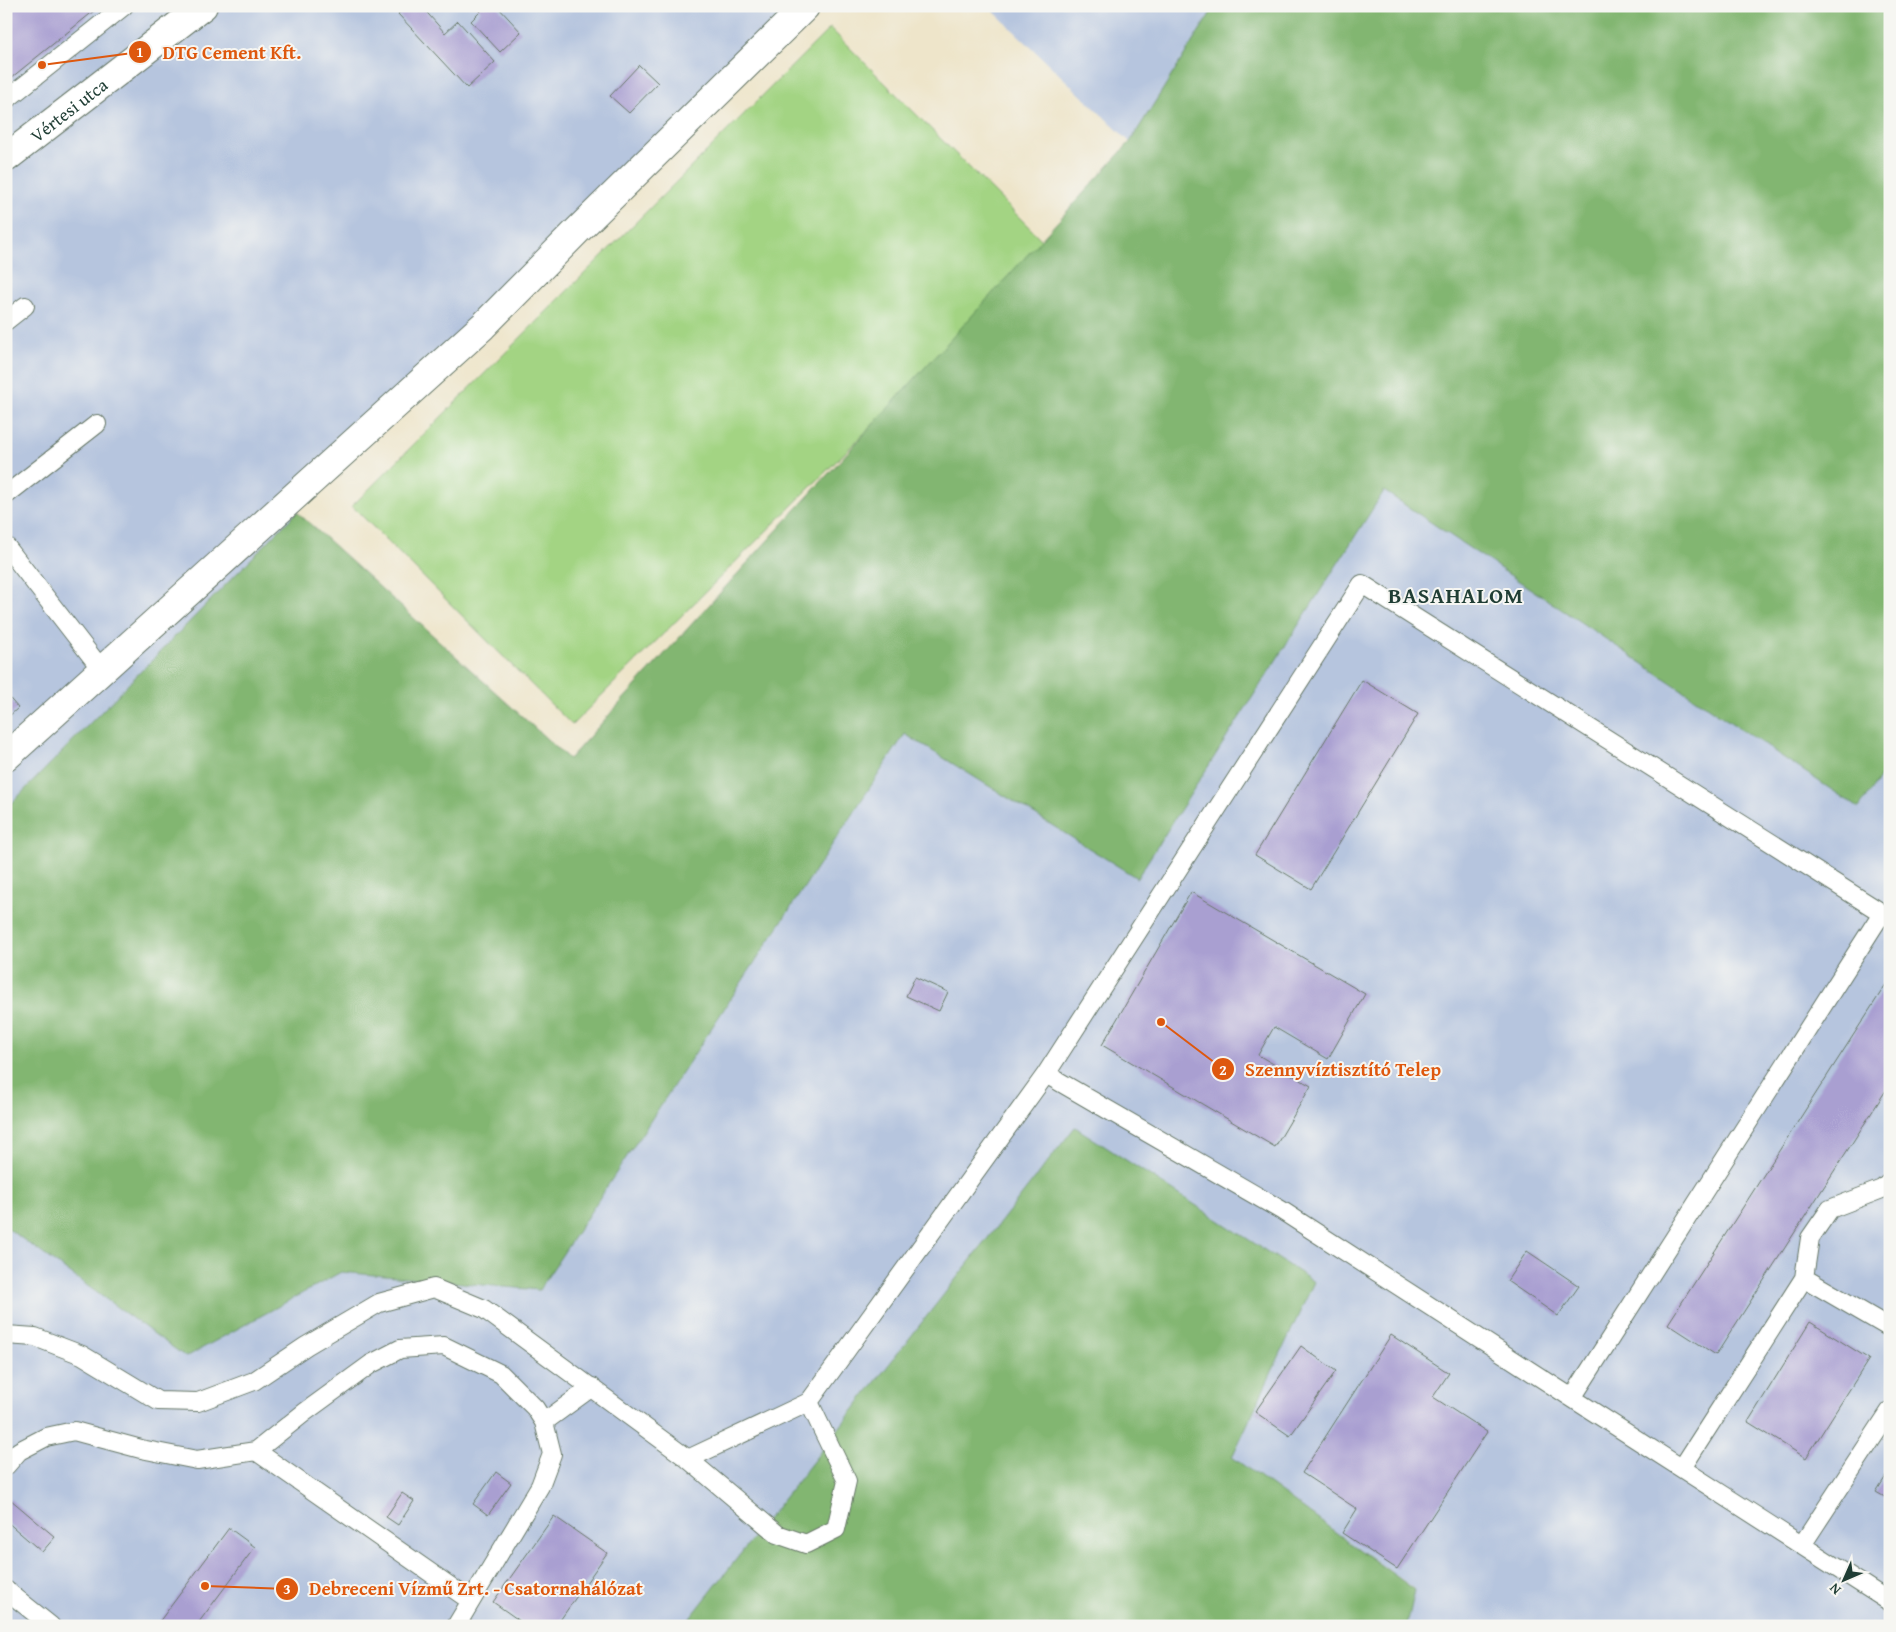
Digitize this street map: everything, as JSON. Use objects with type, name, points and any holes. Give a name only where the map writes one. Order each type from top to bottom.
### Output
[{"type":"street","name":"Vértesi utca","points":[[6,158],[203,6]]},
{"type":"street","points":[[6,757],[483,326],[805,7]]},
{"type":"lane","points":[[6,100],[124,6]]},
{"type":"lane","points":[[6,321],[25,306]]},
{"type":"lane","points":[[6,495],[97,424]]},
{"type":"lane","points":[[6,546],[102,670]]},
{"type":"lane","points":[[688,1459],[810,1402],[1046,1074],[1362,584],[1886,915],[1572,1398]]},
{"type":"lane","points":[[1046,1074],[1280,1210],[1890,1602]]},
{"type":"lane","points":[[1682,1468],[1804,1278],[1810,1238],[1830,1209],[1882,1189],[1890,1182]]},
{"type":"lane","points":[[1804,1278],[1890,1328]]},
{"type":"lane","points":[[6,1336],[35,1337],[82,1355],[158,1401],[198,1402],[254,1381],[306,1346],[379,1303],[434,1288],[484,1309],[688,1459],[777,1534],[806,1544],[836,1529],[847,1481],[810,1402]]},
{"type":"lane","points":[[6,1466],[19,1450],[46,1437],[74,1431],[141,1449],[197,1460],[256,1451],[305,1412],[371,1364],[400,1349],[444,1346],[501,1374],[535,1408],[544,1422],[552,1454],[540,1486],[456,1626]]},
{"type":"lane","points":[[544,1422],[592,1387]]},
{"type":"lane","points":[[1802,1545],[1890,1411]]},
{"type":"lane","points":[[256,1451],[470,1602]]},
{"type":"lane","points":[[6,1590],[51,1626]]},
{"type":"shaded area","points":[[6,6],[792,6],[6,809]]},
{"type":"shaded area","points":[[988,6],[1215,6],[1130,142]]},
{"type":"shaded area","points":[[1384,491],[1859,808],[1890,762],[1890,1626],[1407,1626],[1415,1589],[1232,1457],[1314,1282],[1075,1128],[684,1626],[6,1626],[6,1227],[186,1356],[341,1272],[539,1290],[905,734],[1137,878]]},
{"type":"green space","points":[[1215,6],[1890,6],[1890,762],[1859,808],[1384,491],[1137,878],[905,734],[539,1290],[341,1272],[186,1357],[6,1227],[6,809],[297,512],[569,759],[1130,142]]},
{"type":"green space","points":[[830,28],[1050,248],[572,725],[352,506]]},
{"type":"green space","points":[[1075,1127],[1314,1282],[1232,1457],[1415,1590],[1407,1626],[684,1626]]},
{"type":"building","points":[[6,6],[100,6],[6,82]]},
{"type":"building","points":[[406,6],[421,6],[445,33],[458,21],[495,62],[467,88],[398,14]]},
{"type":"building","points":[[477,6],[497,6],[521,32],[500,52],[471,21],[481,11]]},
{"type":"building","points":[[639,65],[658,83],[629,113],[610,96]]},
{"type":"building","points":[[1362,680],[1418,714],[1311,889],[1255,855]]},
{"type":"building","points":[[6,694],[18,708],[6,719]]},
{"type":"building","points":[[1191,892],[1365,994],[1328,1059],[1274,1027],[1258,1055],[1311,1086],[1275,1147],[1102,1045]]},
{"type":"building","points":[[915,977],[948,992],[939,1011],[906,996]]},
{"type":"building","points":[[1890,978],[1890,1084],[1716,1355],[1668,1324]]},
{"type":"building","points":[[1527,1251],[1579,1286],[1558,1316],[1507,1281]]},
{"type":"building","points":[[1810,1322],[1869,1359],[1806,1458],[1748,1422]]},
{"type":"building","points":[[1391,1335],[1449,1373],[1433,1397],[1487,1432],[1397,1569],[1342,1533],[1357,1509],[1302,1473]]},
{"type":"building","points":[[1301,1346],[1336,1371],[1290,1436],[1255,1412]]},
{"type":"building","points":[[1890,1470],[1890,1500],[1876,1492]]},
{"type":"building","points":[[496,1472],[511,1483],[488,1515],[473,1504]]},
{"type":"building","points":[[402,1493],[414,1501],[398,1525],[386,1517]]},
{"type":"building","points":[[10,1499],[55,1537],[42,1552],[6,1521],[6,1503]]},
{"type":"building","points":[[554,1516],[607,1553],[556,1626],[527,1626],[493,1602]]},
{"type":"building","points":[[229,1528],[255,1547],[196,1626],[156,1626]]},
{"type":"place","name":"DTG Cement Kft.","points":[[42,65]]},
{"type":"place","name":"Szennyvíztisztító Telep","points":[[1161,1022]]},
{"type":"place","name":"Debreceni Vízmű Zrt. - Csatornahálózat","points":[[205,1586]]},
{"type":"district","name":"BASAHALOM","points":[[1456,595]]}]
